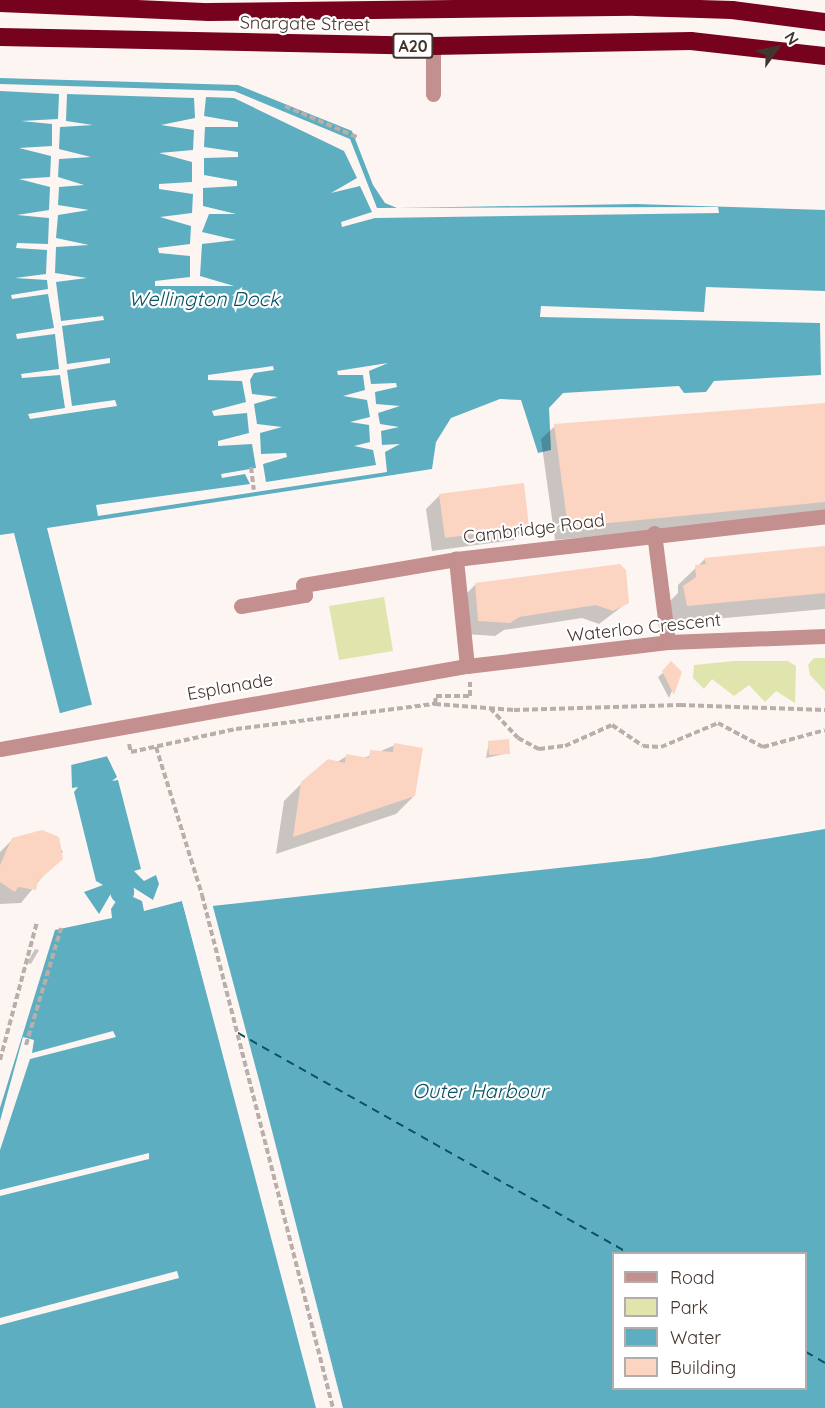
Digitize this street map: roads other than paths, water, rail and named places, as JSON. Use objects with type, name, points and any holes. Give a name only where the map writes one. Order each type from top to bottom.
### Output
[{"type":"highway","name":"Snargate Street","points":[[0,3],[636,7],[732,10],[825,22]]},
{"type":"highway","name":"Snargate Street","points":[[0,37],[433,46],[690,41],[825,56]]},
{"type":"street","points":[[433,46],[433,94]]},
{"type":"street","name":"Cambridge Road","points":[[467,666],[456,559],[654,533],[825,516]]},
{"type":"street","points":[[654,533],[668,642]]},
{"type":"street","points":[[241,606],[305,595],[303,585],[456,559]]},
{"type":"street","name":"Waterloo Crescent","points":[[467,666],[668,642],[825,636]]},
{"type":"street","name":"Esplanade","points":[[1,754],[124,727],[467,666]]},
{"type":"water","name":"Wellington Dock","points":[[0,78],[238,85],[352,131],[373,185],[385,203],[397,208],[636,204],[825,210],[825,291],[706,287],[704,312],[541,306],[540,317],[820,323],[821,375],[714,381],[706,392],[684,393],[679,386],[563,393],[549,408],[551,450],[538,453],[521,400],[500,399],[451,418],[436,442],[432,469],[47,528],[103,748],[117,777],[112,781],[118,780],[141,869],[134,871],[144,881],[156,875],[159,884],[153,900],[131,886],[113,890],[99,914],[84,892],[103,885],[96,881],[74,792],[78,787],[72,788],[71,757],[14,533],[0,535]]},
{"type":"water","name":"Outer Harbour","points":[[825,829],[825,1408],[343,1408],[212,906],[650,858]]},
{"type":"water","points":[[122,892],[142,901],[144,911],[182,901],[316,1408],[0,1408],[0,1108],[55,930],[112,918],[111,909]]},
{"type":"waterway","points":[[113,855],[122,892]]}]
